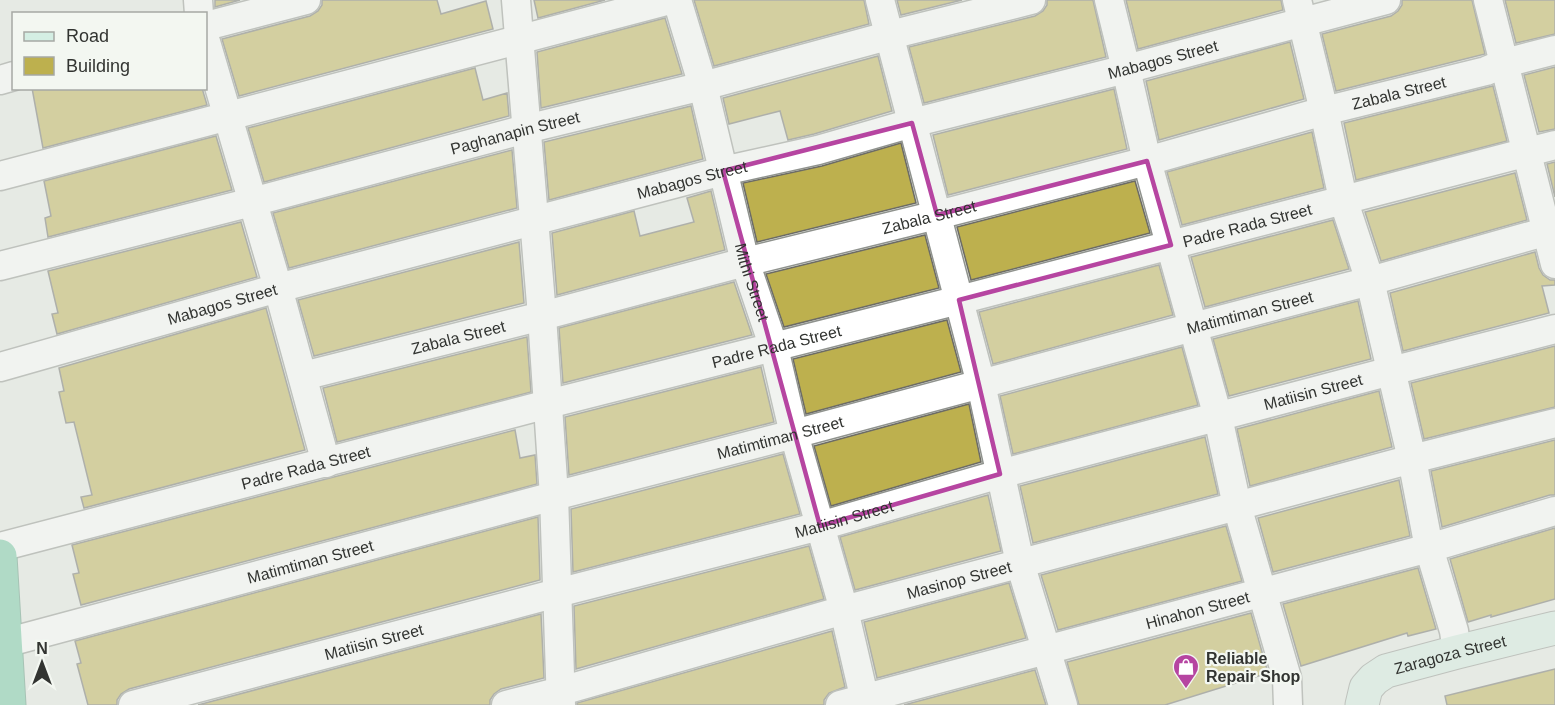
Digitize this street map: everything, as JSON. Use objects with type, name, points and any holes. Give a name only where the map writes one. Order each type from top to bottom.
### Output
[{"type":"highway","points":[[0,556],[9,705]]},
{"type":"street","points":[[207,26],[306,0]]},
{"type":"street","points":[[516,0],[554,496],[561,698]]},
{"type":"street","points":[[0,176],[670,0]]},
{"type":"street","name":"Mithi Street","points":[[677,0],[702,86],[745,262],[774,348],[794,434],[844,610],[857,703]]},
{"type":"street","points":[[880,0],[981,384],[1020,564],[1063,705]]},
{"type":"street","name":"Paghanapin Street","points":[[0,266],[1031,0]]},
{"type":"street","points":[[1109,0],[1147,161],[1218,417],[1238,506],[1287,678],[1288,705]]},
{"type":"street","name":"Mabagos Street","points":[[0,367],[278,288],[723,171],[818,150],[912,123],[1126,69],[1300,11],[1386,0]]},
{"type":"street","points":[[1488,0],[1527,152],[1551,230],[1555,264]]},
{"type":"street","points":[[1300,11],[1343,200],[1370,281],[1412,459],[1429,548],[1454,631],[1457,652]]},
{"type":"street","points":[[207,45],[326,463]]},
{"type":"street","name":"Zabala Street","points":[[303,376],[1147,161],[1324,111],[1486,71],[1505,63],[1555,50]]},
{"type":"street","name":"Padre Rada Street","points":[[0,547],[1555,145]]},
{"type":"street","name":"Matimtiman Street","points":[[5,644],[554,496],[1370,281],[1551,230]]},
{"type":"street","name":"Matiisin Street","points":[[133,705],[557,592],[819,526],[1000,474],[1555,329]]},
{"type":"street","name":"Masinop Street","points":[[506,705],[561,698],[844,610],[1555,423]]},
{"type":"street","name":"Hinahon Street","points":[[857,703],[1429,548],[1555,511]]},
{"type":"street","name":"Zaragoza Street","points":[[1362,705],[1366,688],[1386,671],[1555,627]]},
{"type":"highlighted area","points":[[912,123],[937,215],[1147,161],[1171,245],[959,300],[1000,474],[820,526],[723,171]]},
{"type":"building","points":[[215,0],[240,0],[215,7]]},
{"type":"building","points":[[322,0],[437,0],[441,14],[486,1],[493,29],[239,96],[222,39],[310,16],[318,11]]},
{"type":"building","points":[[534,0],[605,0],[538,18]]},
{"type":"building","points":[[694,0],[864,0],[869,24],[714,66]]},
{"type":"building","points":[[897,0],[962,0],[901,15]]},
{"type":"building","points":[[1047,0],[1093,0],[1106,57],[924,103],[909,47],[1035,16],[1043,11]]},
{"type":"building","points":[[1126,0],[1281,0],[1283,10],[1138,49]]},
{"type":"building","points":[[1402,0],[1472,0],[1485,54],[1336,91],[1322,34],[1391,16],[1398,11]]},
{"type":"building","points":[[1505,0],[1555,0],[1555,34],[1516,43]]},
{"type":"building","points":[[665,18],[682,74],[541,108],[537,52]]},
{"type":"building","points":[[1290,42],[1304,99],[1159,140],[1146,81]]},
{"type":"building","points":[[878,56],[892,111],[788,140],[780,111],[729,124],[723,98]]},
{"type":"building","points":[[1555,67],[1555,129],[1539,132],[1524,75]]},
{"type":"building","points":[[475,68],[483,100],[507,93],[509,116],[264,182],[248,128]]},
{"type":"building","points":[[1493,86],[1507,141],[1356,180],[1344,123]]},
{"type":"building","points":[[1114,89],[1127,149],[948,195],[933,135]]},
{"type":"building","points":[[32,90],[203,90],[207,105],[43,148]]},
{"type":"building","points":[[691,106],[703,159],[549,200],[544,142]]},
{"type":"building","points":[[1312,132],[1324,188],[1182,225],[1167,172]]},
{"type":"building","points":[[216,136],[232,190],[48,237],[45,218],[51,216],[44,181]]},
{"type":"building","points":[[901,143],[916,203],[757,242],[743,183],[822,166]]},
{"type":"building","points":[[512,150],[517,208],[289,268],[273,213]]},
{"type":"building","points":[[1555,162],[1555,197],[1547,164]]},
{"type":"building","points":[[1515,173],[1527,220],[1381,261],[1365,212]]},
{"type":"building","points":[[1135,181],[1150,233],[971,280],[957,227]]},
{"type":"building","points":[[711,191],[725,250],[557,295],[552,233],[634,211],[640,236],[694,222],[687,198]]},
{"type":"building","points":[[1333,220],[1349,269],[1205,307],[1191,257]]},
{"type":"building","points":[[241,222],[257,277],[57,334],[52,314],[58,313],[48,271]]},
{"type":"building","points":[[925,235],[939,288],[784,327],[766,274]]},
{"type":"building","points":[[519,242],[524,303],[314,356],[298,300]]},
{"type":"building","points":[[1535,252],[1543,275],[1550,280],[1555,280],[1555,285],[1542,286],[1549,313],[1403,351],[1390,293]]},
{"type":"building","points":[[1159,265],[1173,315],[993,364],[979,312]]},
{"type":"building","points":[[734,282],[752,335],[563,383],[559,328]]},
{"type":"building","points":[[1358,301],[1371,359],[1229,396],[1213,339]]},
{"type":"building","points":[[266,308],[305,450],[84,508],[81,497],[92,495],[74,422],[66,423],[59,392],[64,391],[59,368]]},
{"type":"building","points":[[947,320],[961,372],[806,414],[793,359]]},
{"type":"building","points":[[527,337],[531,392],[337,442],[323,388]]},
{"type":"building","points":[[1555,346],[1555,407],[1424,439],[1411,383]]},
{"type":"building","points":[[1182,347],[1198,405],[1013,454],[1000,396]]},
{"type":"building","points":[[761,367],[774,422],[569,475],[565,417]]},
{"type":"building","points":[[1379,391],[1392,447],[1250,486],[1237,429]]},
{"type":"building","points":[[969,404],[981,462],[831,506],[814,446]]},
{"type":"building","points":[[515,430],[520,458],[535,455],[537,484],[81,605],[73,574],[79,573],[72,545]]},
{"type":"building","points":[[1205,437],[1218,494],[1033,543],[1020,486]]},
{"type":"building","points":[[1555,440],[1555,495],[1442,527],[1431,471]]},
{"type":"building","points":[[783,454],[800,514],[573,572],[571,509]]},
{"type":"building","points":[[1399,480],[1410,536],[1273,572],[1258,518]]},
{"type":"building","points":[[988,495],[1001,551],[855,590],[840,537]]},
{"type":"building","points":[[538,517],[540,580],[129,689],[121,694],[117,705],[88,705],[77,664],[81,663],[75,641]]},
{"type":"building","points":[[1226,526],[1242,581],[1058,630],[1041,575]]},
{"type":"building","points":[[1555,528],[1555,599],[1468,622],[1450,559]]},
{"type":"building","points":[[809,546],[824,599],[576,669],[574,606]]},
{"type":"building","points":[[1418,568],[1436,629],[1408,636],[1407,633],[1301,666],[1283,604]]},
{"type":"building","points":[[1009,583],[1026,638],[877,678],[864,622]]},
{"type":"building","points":[[1251,613],[1268,673],[1165,705],[1079,705],[1067,662]]},
{"type":"building","points":[[541,614],[544,678],[501,689],[494,694],[490,705],[198,705]]},
{"type":"building","points":[[832,631],[845,687],[829,693],[824,700],[824,705],[577,705],[577,703]]},
{"type":"building","points":[[1555,669],[1555,705],[1447,705],[1445,696]]},
{"type":"building","points":[[1035,670],[1046,705],[904,705]]},
{"type":"place","name":"Reliable Repair Shop","points":[[1186,690]]}]
